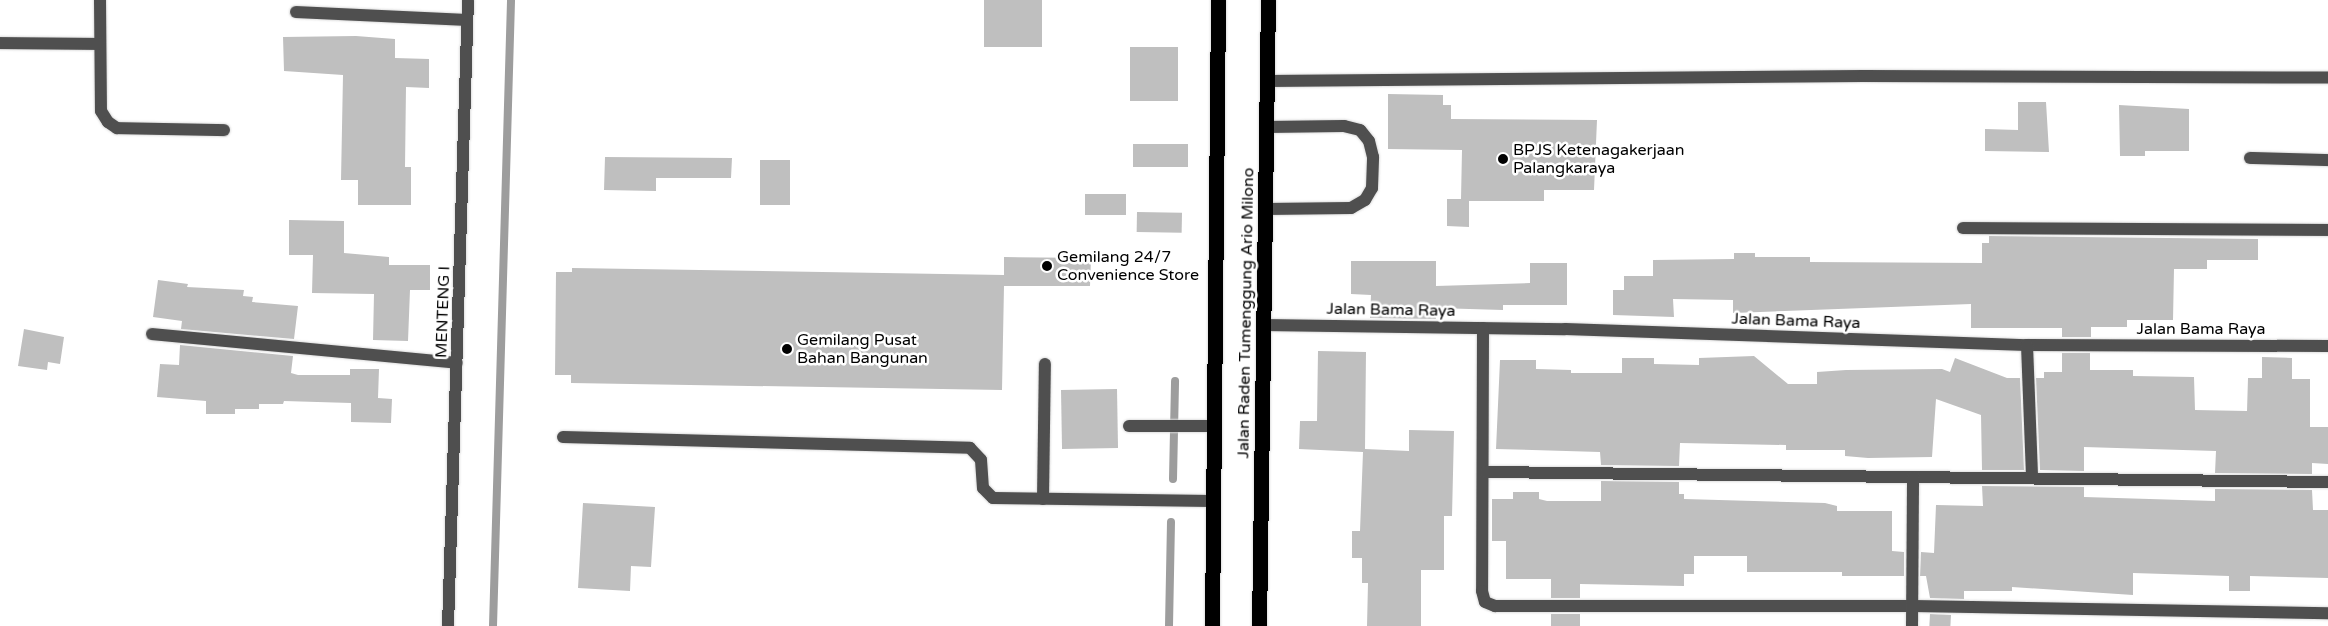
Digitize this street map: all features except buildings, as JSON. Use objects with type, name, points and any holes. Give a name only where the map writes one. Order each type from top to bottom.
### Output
[{"type":"highway","name":"Jalan Raden Tumenggung Ario Milono","points":[[1212,626],[1218,0]]},
{"type":"highway","name":"Jalan Raden Tumenggung Ario Milono","points":[[1259,626],[1268,0]]},
{"type":"street","points":[[100,0],[101,111],[108,122],[117,128],[224,130]]},
{"type":"street","name":"MENTENG I","points":[[448,626],[468,0]]},
{"type":"street","points":[[296,12],[467,20]]},
{"type":"street","points":[[0,43],[99,44]]},
{"type":"street","points":[[1266,81],[1863,76],[2328,78]]},
{"type":"street","points":[[1265,210],[1351,208],[1365,200],[1372,188],[1372,157],[1368,141],[1360,130],[1344,126],[1266,127]]},
{"type":"street","points":[[2250,158],[2328,160]]},
{"type":"street","points":[[1963,228],[2328,230]]},
{"type":"street","name":"Jalan Bama Raya","points":[[1264,326],[1483,328],[2027,345],[2328,346]]},
{"type":"street","points":[[1483,328],[1486,472],[1482,591],[1485,602],[1495,606],[1913,606],[2328,613]]},
{"type":"street","points":[[152,334],[457,363]]},
{"type":"street","points":[[2027,345],[2032,476]]},
{"type":"street","points":[[1043,499],[1045,364]]},
{"type":"street","points":[[1129,426],[1213,426]]},
{"type":"street","points":[[563,437],[970,448],[981,460],[983,488],[993,498],[1212,501]]},
{"type":"street","points":[[1486,472],[1913,477],[2032,476],[2328,482]]},
{"type":"street","points":[[1912,626],[1913,477]]},
{"type":"waterway","points":[[493,626],[511,0]]},
{"type":"waterway","points":[[1173,479],[1175,381]]},
{"type":"waterway","points":[[1169,626],[1171,522]]},
{"type":"place","name":"BPJS Ketenagakerjaan Palangkaraya","points":[[1503,159]]},
{"type":"place","name":"Gemilang 24/7 Convenience Store","points":[[1047,266]]},
{"type":"place","name":"Gemilang Pusat Bahan Bangunan","points":[[787,349]]}]
